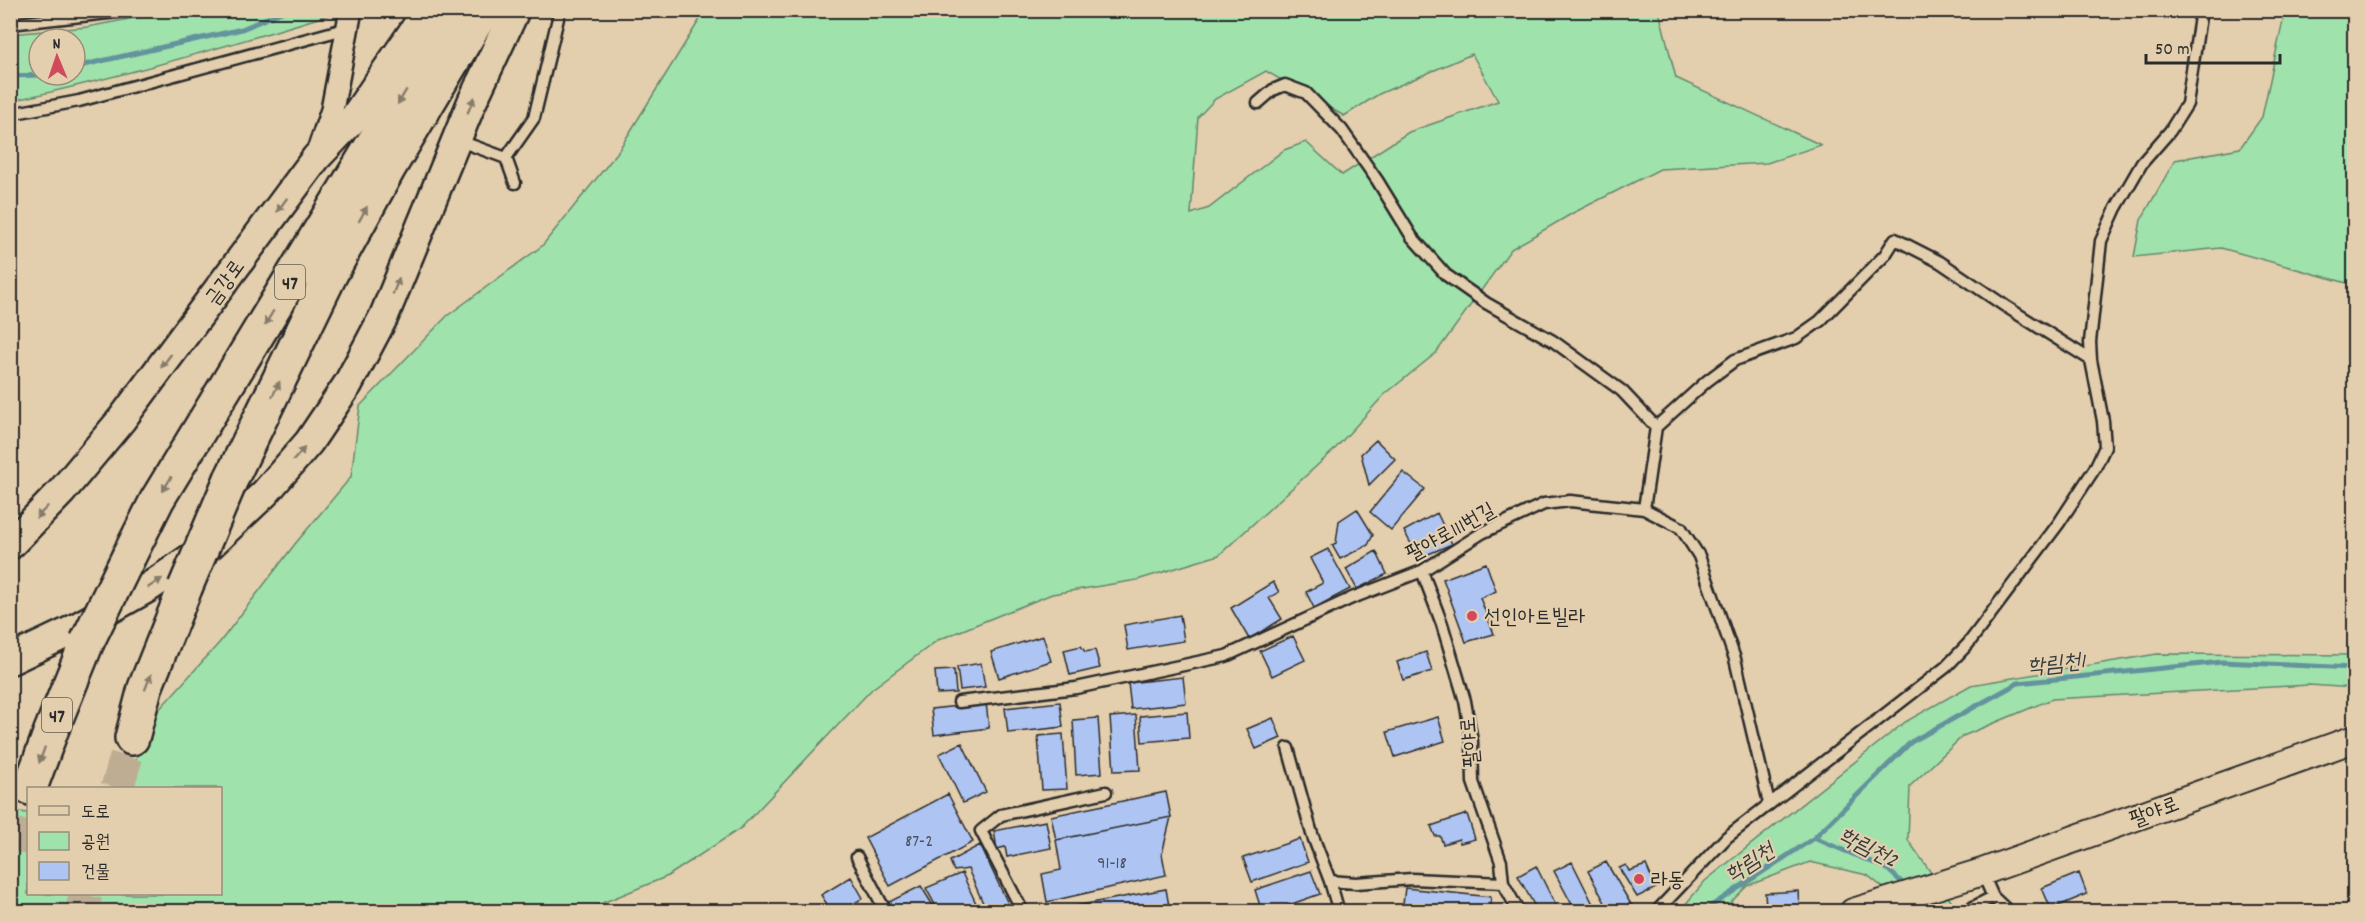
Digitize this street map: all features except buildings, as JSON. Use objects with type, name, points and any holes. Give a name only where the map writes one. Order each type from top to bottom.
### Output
[{"type":"highway","name":"47","points":[[31,787],[87,642],[157,500],[454,10]]},
{"type":"highway","name":"47","points":[[132,738],[145,688],[231,478],[331,273],[388,169],[483,10]]},
{"type":"main road","name":"금강로","points":[[10,545],[63,491],[122,419],[316,158],[354,118],[428,10]]},
{"type":"main road","points":[[10,660],[69,632],[139,593],[210,545],[265,493],[309,442],[348,384],[384,316],[456,140],[515,10]]},
{"type":"street","points":[[316,158],[332,110],[350,19]]},
{"type":"street","name":"팔야로","points":[[1853,912],[1953,882],[2355,739]]},
{"type":"lane","points":[[10,24],[135,10]]},
{"type":"lane","points":[[506,158],[534,118],[560,10]]},
{"type":"lane","points":[[1656,912],[1727,837],[1946,668],[1968,644],[2059,524],[2096,468],[2105,447],[2090,342],[2101,241],[2116,208],[2142,163],[2170,131],[2187,104],[2201,10]]},
{"type":"lane","points":[[10,114],[79,101],[350,19]]},
{"type":"lane","points":[[1258,102],[1273,90],[1285,85],[1306,93],[1342,130],[1413,237],[1446,275],[1486,303],[1553,341],[1622,391],[1656,427]]},
{"type":"lane","points":[[456,140],[506,158]]},
{"type":"lane","points":[[506,158],[515,183]]},
{"type":"lane","points":[[1644,509],[1656,427],[1707,381],[1735,360],[1796,338],[1820,321],[1885,255],[1895,239],[1940,262],[2091,360]]},
{"type":"lane","name":"팔야로111번길","points":[[959,702],[1076,688],[1226,656],[1352,598],[1422,571],[1482,533],[1544,504],[1570,501],[1644,509],[1681,528],[1699,556],[1735,659],[1769,803]]},
{"type":"lane","name":"팔야로","points":[[1422,571],[1442,624],[1465,701],[1472,741],[1473,782],[1501,862],[1503,883],[1519,912]]},
{"type":"lane","points":[[1288,748],[1312,834],[1339,912]]},
{"type":"lane","points":[[1023,912],[981,831],[1001,815],[1106,792]]},
{"type":"lane","points":[[857,857],[886,912]]},
{"type":"lane","points":[[1982,872],[1993,897],[2009,912]]},
{"type":"lane","points":[[1330,881],[1356,883],[1412,879],[1503,883]]},
{"type":"lane","points":[[1964,912],[1993,897]]},
{"type":"green space","points":[[171,11],[341,11],[177,60],[87,84],[87,27]]},
{"type":"green space","points":[[705,11],[1661,11],[1660,15],[1676,78],[1821,145],[1767,163],[1660,169],[1573,213],[1511,249],[1436,353],[1384,395],[1333,451],[1219,555],[1137,580],[1052,594],[938,640],[872,689],[741,828],[668,876],[583,911],[11,912],[11,811],[27,813],[27,895],[222,895],[222,787],[128,787],[146,724],[220,642],[295,544],[351,477],[360,406],[447,316],[542,246],[617,153]],"holes":[[[1472,54],[1498,101],[1409,132],[1342,175],[1306,142],[1284,150],[1209,208],[1191,214],[1198,117],[1215,99],[1266,71],[1344,116],[1379,94]]]},
{"type":"green space","points":[[2285,11],[2354,11],[2354,285],[2221,248],[2134,257],[2141,220],[2175,160],[2240,148],[2262,117]]},
{"type":"green space","points":[[27,33],[27,87],[72,87],[11,101],[11,34]]},
{"type":"green space","points":[[2157,654],[2354,655],[2354,688],[2309,685],[2052,699],[1963,736],[1910,786],[1908,840],[1958,911],[1913,911],[1867,875],[1810,862],[1747,886],[1722,911],[1679,912],[1705,881],[1905,722],[1971,685]]},
{"type":"waterway","points":[[87,64],[242,29],[286,10]]},
{"type":"waterway","points":[[10,76],[27,75]]},
{"type":"waterway","name":"학림천1","points":[[1702,912],[1814,838],[1911,742],[2018,683],[2222,662],[2354,668]]},
{"type":"waterway","name":"학림천2","points":[[1814,838],[1886,868],[1907,887]]},
{"type":"waterway","name":"학림천2","points":[[1921,899],[1935,912]]},
{"type":"tunnel","points":[[117,787],[132,738]]},
{"type":"tunnel","points":[[10,850],[27,797]]},
{"type":"tunnel","points":[[81,912],[86,895]]},
{"type":"place","name":"선인아트빌라","points":[[1472,616]]},
{"type":"place","name":"라동","points":[[1639,879]]},
{"type":"water label","name":"학림천","points":[[1749,861]]}]
